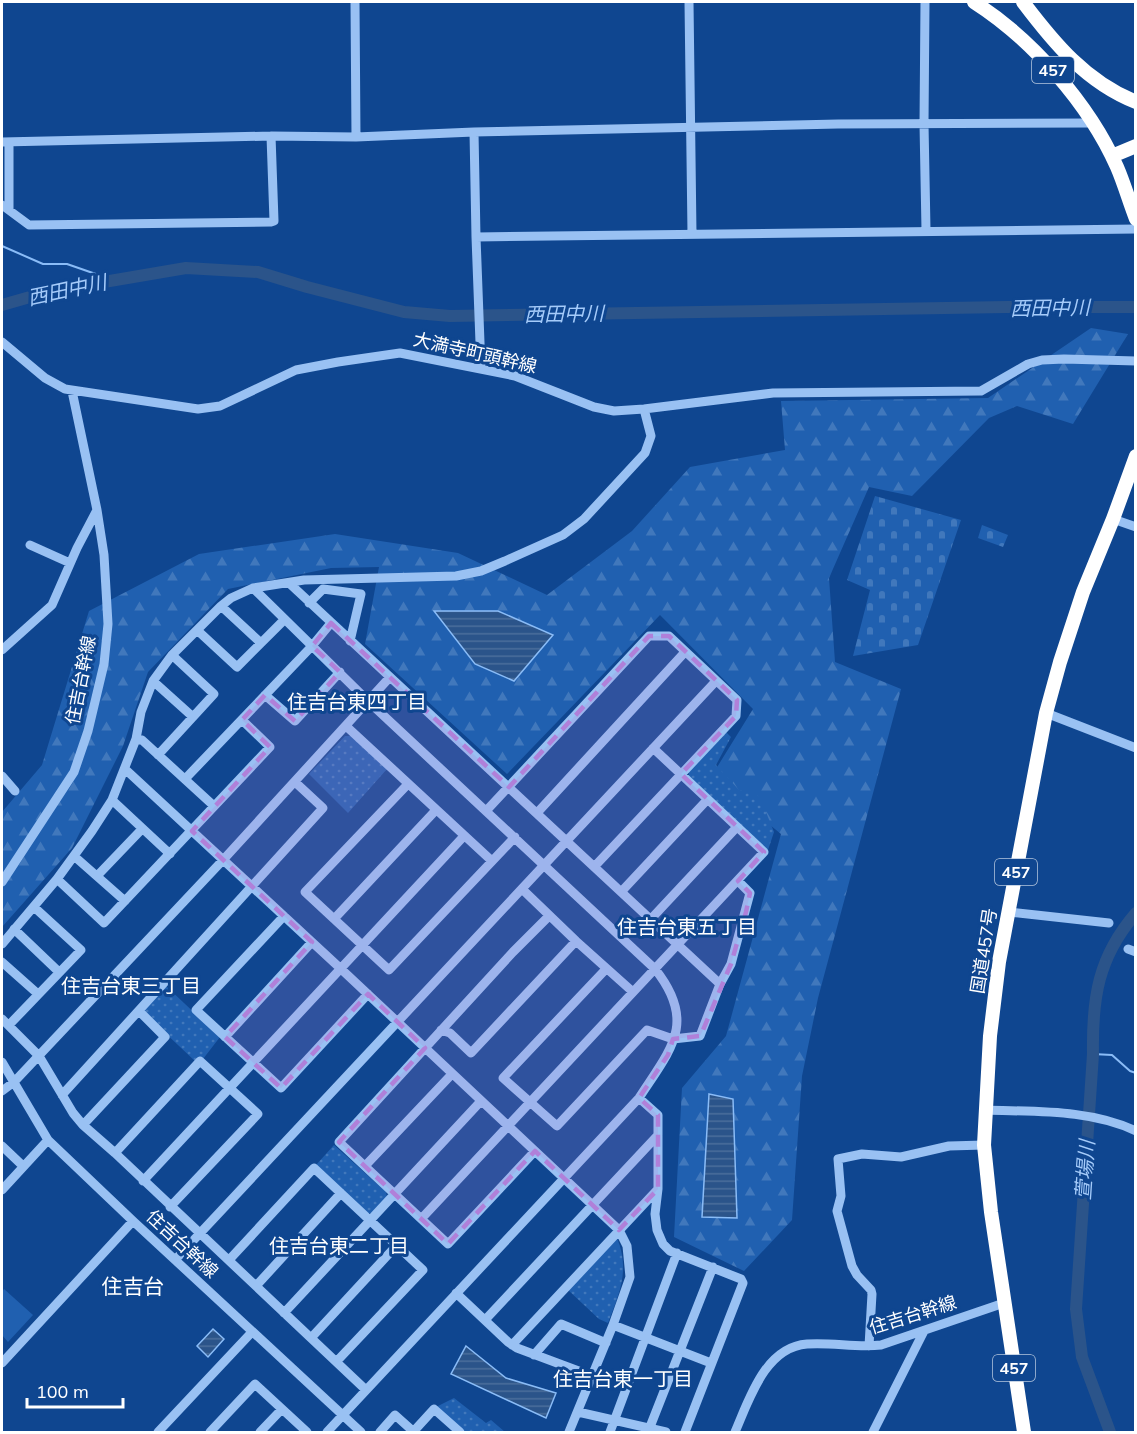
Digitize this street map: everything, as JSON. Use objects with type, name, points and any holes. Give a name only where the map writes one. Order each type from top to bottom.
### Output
[{"type":"highway","name":"457","points":[[974,2],[1003,22],[1039,55],[1072,94],[1112,156],[1136,219]]},
{"type":"highway","name":"457","points":[[1023,2],[1078,67],[1093,79],[1136,102]]},
{"type":"highway","points":[[1112,156],[1136,146]]},
{"type":"highway","name":"国道457号","points":[[1024,1432],[991,1212],[984,1145],[990,1036],[999,962],[1046,713],[1083,592],[1136,456]]},
{"type":"street","points":[[355,2],[356,137]]},
{"type":"street","points":[[689,2],[692,234]]},
{"type":"street","points":[[925,2],[926,230]]},
{"type":"street","points":[[271,136],[273,220],[271,222],[29,225],[5,207],[5,142],[271,136],[356,137],[474,132],[691,128],[1092,123]]},
{"type":"street","points":[[474,132],[481,369]]},
{"type":"street","points":[[476,237],[1136,229]]},
{"type":"street","name":"大満寺町頭幹線","points":[[2,342],[45,378],[72,391],[209,409],[296,370],[407,353],[526,380],[606,410],[644,409],[773,393],[981,391],[1028,364],[1042,360],[1136,361]]},
{"type":"street","name":"住吉台幹線","points":[[2,882],[74,772],[88,731],[104,664],[108,624],[106,578],[98,510],[72,391]]},
{"type":"street","points":[[2,944],[57,879],[112,800],[136,739],[141,712],[153,681],[172,655],[221,606],[231,598],[253,588],[290,583],[322,579],[456,576],[481,571],[563,535],[584,519],[645,453],[651,435],[644,409]]},
{"type":"street","points":[[2,650],[52,605],[70,563],[98,510]]},
{"type":"street","points":[[1113,519],[1136,527]]},
{"type":"street","points":[[30,545],[70,563]]},
{"type":"street","points":[[290,583],[720,984]]},
{"type":"street","points":[[253,588],[369,702],[655,969],[668,987],[676,1004],[677,1025],[668,1055],[639,1098],[327,1432]]},
{"type":"street","points":[[309,603],[323,589],[361,594],[350,641]]},
{"type":"street","points":[[221,606],[261,643]]},
{"type":"street","points":[[197,630],[237,667],[284,620]]},
{"type":"street","points":[[185,779],[312,646],[331,623]]},
{"type":"street","points":[[486,811],[649,636],[669,636],[737,700],[736,716],[594,867]]},
{"type":"street","points":[[537,813],[685,652]]},
{"type":"street","points":[[158,754],[214,694],[172,655]]},
{"type":"street","points":[[266,695],[295,722],[340,672]]},
{"type":"street","points":[[2,1091],[39,1056],[223,860],[390,677]]},
{"type":"street","points":[[153,681],[193,717]]},
{"type":"street","points":[[175,1260],[716,681]]},
{"type":"street","points":[[1046,713],[1136,748]]},
{"type":"street","points":[[57,879],[104,923],[270,747],[242,720]]},
{"type":"street","points":[[346,726],[492,861]]},
{"type":"street","points":[[136,739],[142,740],[214,806]]},
{"type":"street","points":[[422,1218],[764,852],[653,748]]},
{"type":"street","points":[[125,770],[619,1230],[627,1246],[630,1278],[569,1432]]},
{"type":"street","points":[[2,776],[15,791]]},
{"type":"street","points":[[62,1095],[323,808],[295,782]]},
{"type":"street","points":[[408,784],[306,892],[389,970],[515,837]]},
{"type":"street","points":[[112,800],[170,854]]},
{"type":"street","points":[[621,892],[707,800]]},
{"type":"street","points":[[334,919],[436,810]]},
{"type":"street","points":[[650,920],[736,828]]},
{"type":"street","points":[[97,876],[142,829]]},
{"type":"street","points":[[143,1181],[464,836]]},
{"type":"street","points":[[74,856],[125,901]]},
{"type":"street","points":[[606,969],[503,1078],[557,1126],[647,1030],[673,1039],[700,1036],[720,984],[731,964],[750,893],[738,881]]},
{"type":"street","points":[[522,889],[633,992]]},
{"type":"street","points":[[34,907],[81,950],[38,994],[5,1022],[39,1056],[82,1125],[115,1153],[366,1390]]},
{"type":"street","points":[[1009,912],[1109,923]]},
{"type":"street","points":[[284,916],[196,1010],[281,1088],[368,994]]},
{"type":"street","points":[[535,1151],[448,1244],[339,1142],[513,952],[549,916]]},
{"type":"street","points":[[14,929],[59,972]]},
{"type":"street","points":[[441,1030],[450,1033],[471,1053],[576,941]]},
{"type":"street","points":[[225,1036],[312,942]]},
{"type":"street","points":[[2,962],[38,994]]},
{"type":"street","points":[[82,1125],[165,1037],[139,1011]]},
{"type":"street","points":[[115,1153],[200,1061],[258,1114],[170,1207]]},
{"type":"street","name":"住吉台幹線","points":[[2,1062],[48,1140],[361,1432]]},
{"type":"street","points":[[365,1167],[452,1074]]},
{"type":"street","points":[[639,1098],[658,1115],[658,1189],[655,1214],[657,1230],[666,1248],[741,1279],[743,1283],[686,1432]]},
{"type":"street","points":[[284,1313],[481,1101]]},
{"type":"street","points":[[985,1110],[1076,1115],[1119,1123],[1136,1131]]},
{"type":"street","points":[[485,1320],[658,1135]]},
{"type":"street","points":[[2,1190],[48,1140]]},
{"type":"street","points":[[868,1346],[872,1294],[852,1266],[837,1212],[841,1196],[838,1159],[862,1154],[901,1157],[949,1146],[984,1145]]},
{"type":"street","points":[[2,1146],[23,1166]]},
{"type":"street","points":[[229,1260],[314,1168],[398,1245],[423,1270],[337,1361]]},
{"type":"street","points":[[512,1345],[658,1189]]},
{"type":"street","points":[[256,1286],[341,1193]]},
{"type":"street","points":[[2,1363],[133,1221]]},
{"type":"street","points":[[311,1338],[398,1245]]},
{"type":"street","points":[[610,1432],[677,1253]]},
{"type":"street","points":[[649,1431],[713,1268]]},
{"type":"street","points":[[456,1293],[512,1345],[592,1376]]},
{"type":"street","name":"住吉台幹線","points":[[735,1432],[760,1379],[781,1354],[806,1344],[881,1345],[1004,1303]]},
{"type":"street","points":[[534,1354],[561,1324],[606,1342]]},
{"type":"street","points":[[613,1325],[711,1363]]},
{"type":"street","points":[[873,1432],[924,1331]]},
{"type":"street","points":[[158,1432],[252,1332]]},
{"type":"street","points":[[210,1432],[255,1384],[308,1432]]},
{"type":"street","points":[[260,1432],[282,1409]]},
{"type":"street","points":[[380,1432],[395,1415],[414,1432],[434,1409],[460,1432]]},
{"type":"street","points":[[578,1412],[649,1431],[666,1432]]},
{"type":"highlighted area","points":[[331,623],[509,787],[649,636],[669,636],[737,700],[736,716],[681,774],[764,852],[738,881],[750,893],[746,912],[731,964],[700,1036],[673,1039],[668,1055],[639,1098],[658,1115],[658,1189],[619,1230],[535,1151],[448,1244],[339,1142],[425,1048],[368,994],[281,1088],[225,1037],[312,942],[192,831],[270,747],[242,720],[265,695],[295,721],[340,672],[312,646]]},
{"type":"green space","points":[[1091,328],[1128,334],[1073,424],[1017,406],[989,418],[912,496],[869,487],[829,578],[835,662],[901,689],[818,998],[802,1076],[792,1220],[744,1271],[674,1237],[682,1088],[726,1036],[781,834],[711,777],[753,709],[660,615],[507,774],[365,644],[379,567],[331,568],[228,589],[148,672],[123,746],[72,848],[2,927],[2,812],[42,765],[89,611],[199,554],[335,534],[458,553],[547,595],[632,531],[690,467],[785,450],[781,401],[988,398]]},
{"type":"green space","points":[[875,496],[961,520],[918,645],[853,656],[870,590],[847,580]]},
{"type":"green space","points":[[982,525],[1008,535],[1003,547],[978,538]]},
{"type":"green space","points":[[726,732],[731,737],[716,765],[739,790],[755,792],[762,802],[774,832],[767,853],[689,779],[689,771]]},
{"type":"green space","points":[[345,736],[352,736],[387,769],[348,813],[309,774]]},
{"type":"green space","points":[[166,986],[220,1037],[203,1059],[196,1062],[144,1013],[144,1009]]},
{"type":"green space","points":[[334,1145],[386,1192],[387,1197],[373,1213],[368,1213],[316,1165]]},
{"type":"green space","points":[[617,1238],[623,1260],[622,1281],[608,1323],[599,1319],[568,1290]]},
{"type":"green space","points":[[4,1289],[33,1315],[8,1342],[2,1335],[2,1292]]},
{"type":"green space","points":[[454,1398],[486,1423],[491,1420],[505,1432],[464,1432],[436,1407]]},
{"type":"shaded area","points":[[434,611],[498,611],[553,635],[514,681],[475,664]]},
{"type":"shaded area","points":[[709,1094],[733,1099],[737,1218],[702,1217]]},
{"type":"shaded area","points":[[213,1329],[224,1339],[208,1357],[197,1346]]},
{"type":"shaded area","points":[[466,1346],[506,1378],[556,1393],[546,1418],[451,1374]]},
{"type":"waterway","points":[[2,246],[43,264],[67,264],[113,280]]},
{"type":"waterway","name":"西田中川","points":[[2,305],[51,291],[186,268],[258,272],[404,312],[450,316],[1136,307]]},
{"type":"waterway","name":"萱場川","points":[[1110,1432],[1082,1357],[1076,1309],[1096,996],[1105,962],[1123,929],[1136,913]]},
{"type":"waterway","points":[[1093,1054],[1112,1055],[1130,1071],[1136,1073]]},
{"type":"district","name":"住吉台東四丁目","points":[[357,702]]},
{"type":"district","name":"住吉台東五丁目","points":[[687,927]]},
{"type":"district","name":"住吉台東三丁目","points":[[131,986]]},
{"type":"district","name":"住吉台東二丁目","points":[[339,1246]]},
{"type":"district","name":"住吉台","points":[[133,1287]]},
{"type":"district","name":"住吉台東一丁目","points":[[623,1379]]}]
